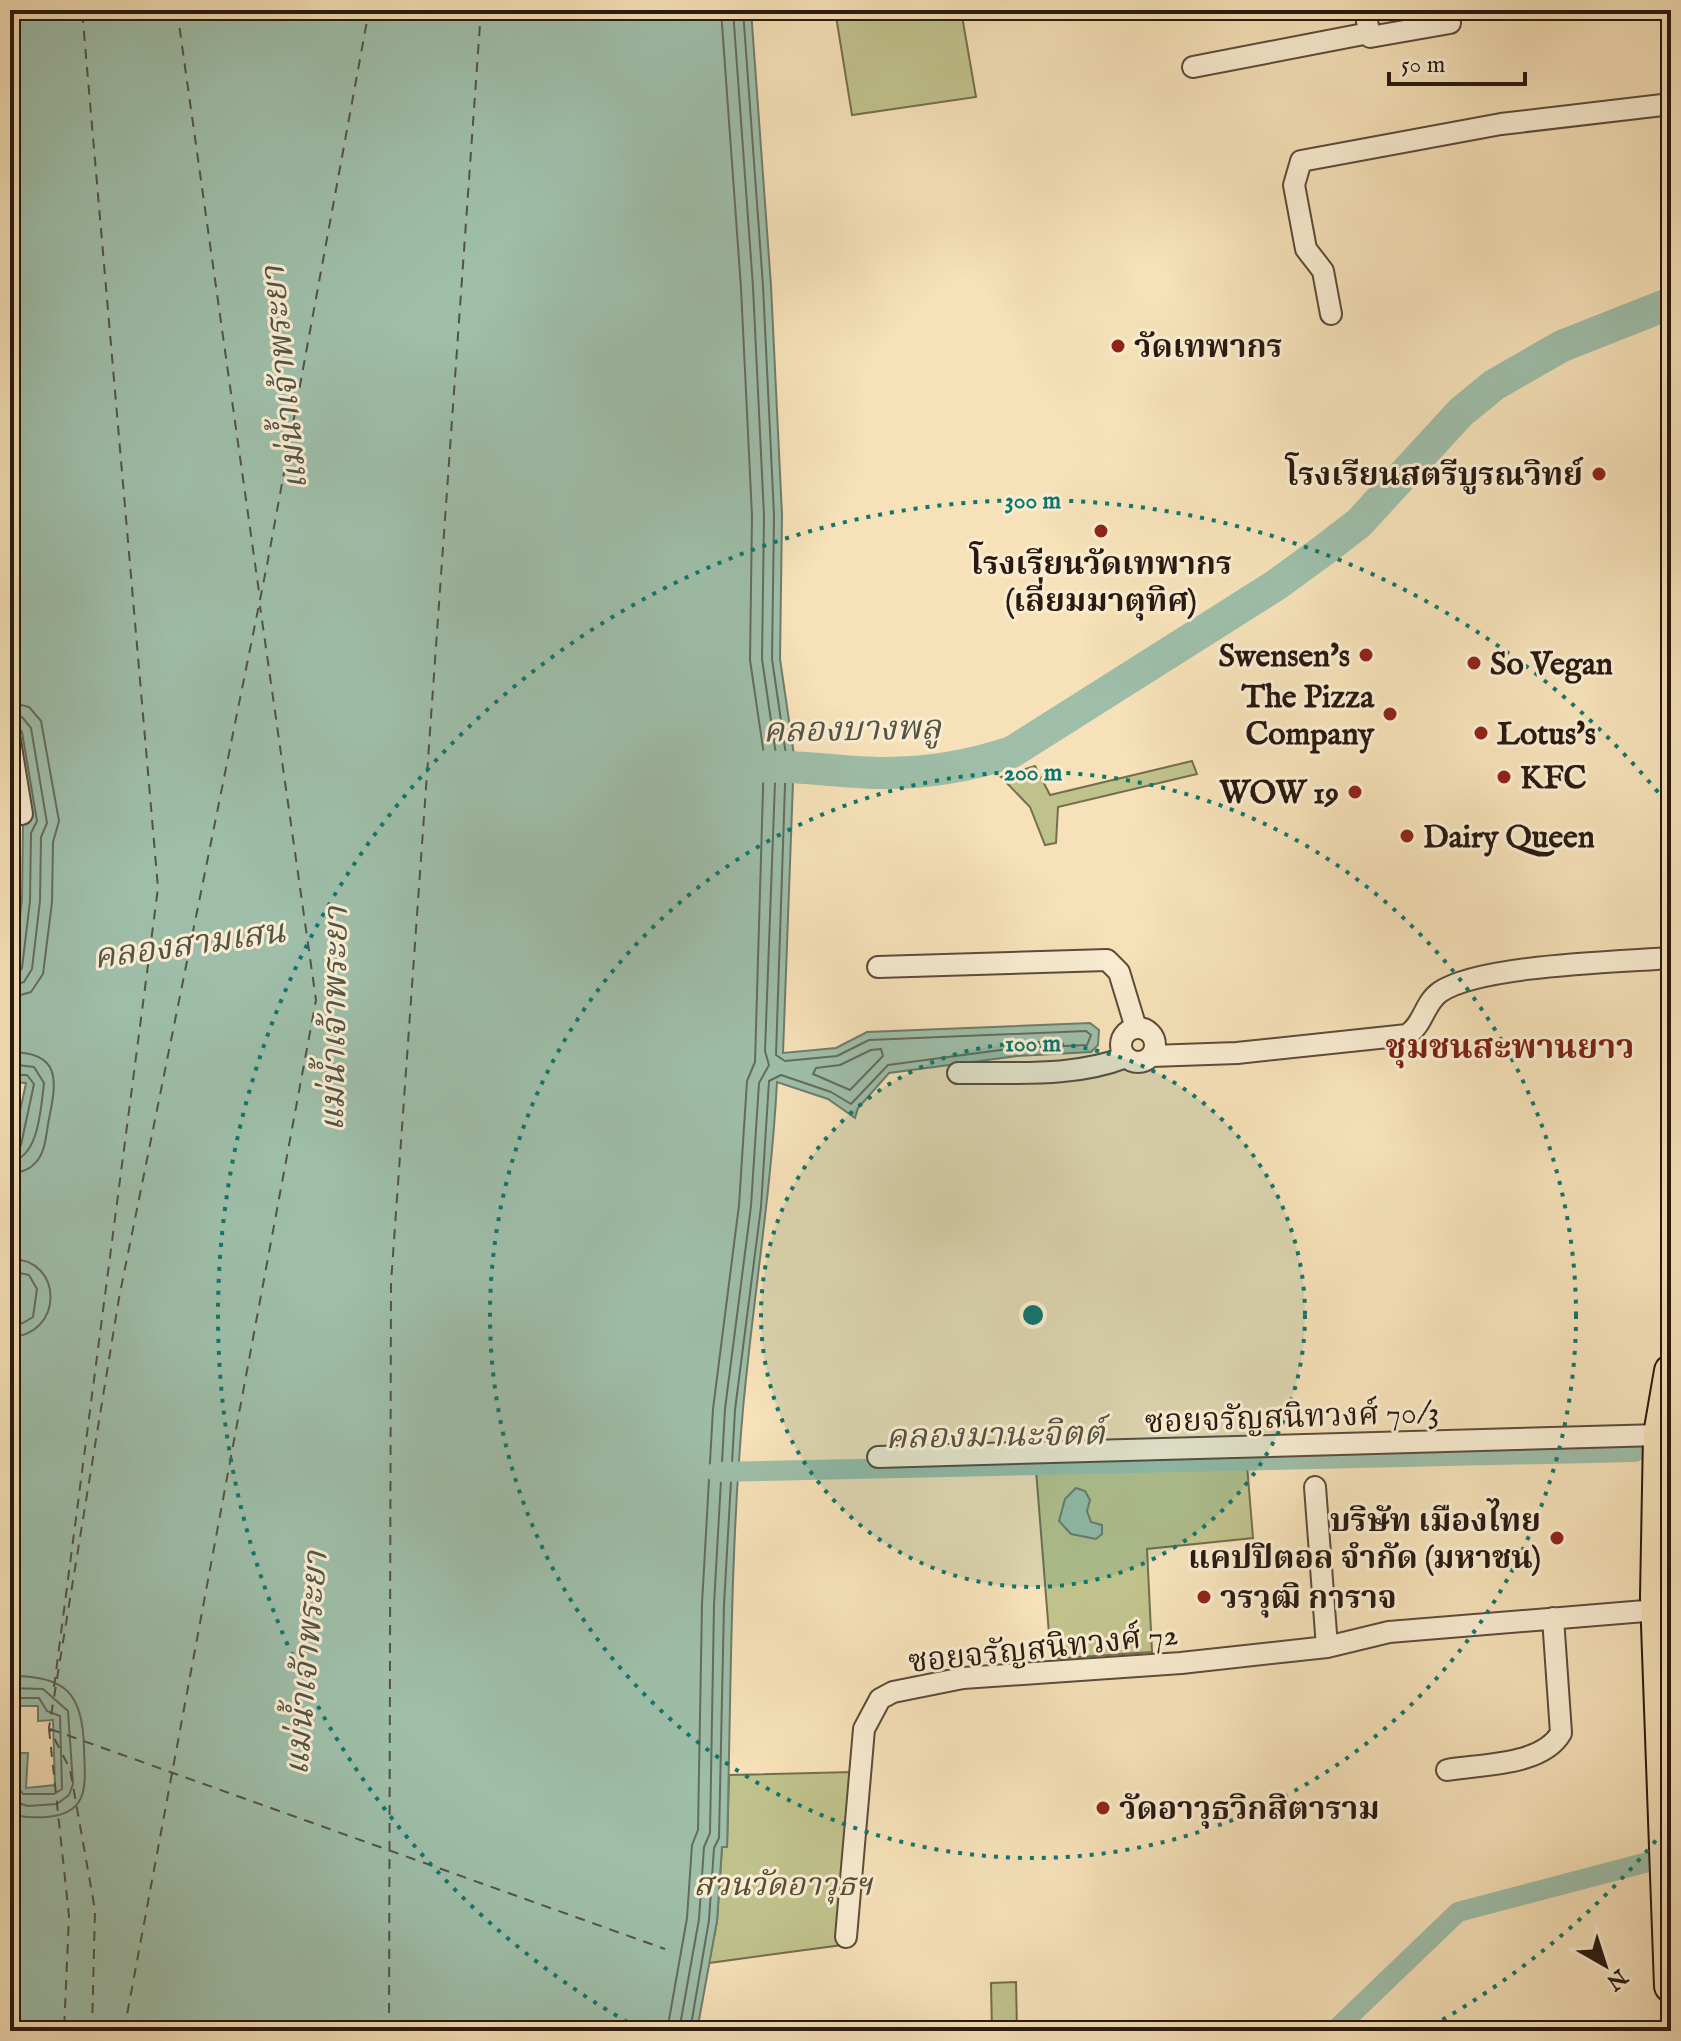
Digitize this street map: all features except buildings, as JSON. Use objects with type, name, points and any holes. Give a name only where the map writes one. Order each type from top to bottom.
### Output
[{"type":"main road","points":[[1671,1371],[1660,1435],[1657,1616],[1671,1986]]},
{"type":"street","points":[[1365,10],[1370,37],[1450,23]]},
{"type":"street","points":[[1193,67],[1369,33]]},
{"type":"street","points":[[1331,314],[1323,271],[1306,249],[1296,198],[1294,185],[1301,161],[1501,124],[1671,104]]},
{"type":"street","points":[[10,741],[22,814]]},
{"type":"street","points":[[1151,1056],[1237,1053],[1407,1035],[1420,1024],[1436,994],[1448,987],[1505,972],[1671,958]]},
{"type":"street","points":[[878,967],[1107,960],[1119,972],[1136,1028]]},
{"type":"street","points":[[958,1073],[1072,1072],[1098,1069],[1126,1057],[1142,1062],[1151,1056],[1156,1047],[1154,1036],[1146,1029],[1136,1028],[1123,1037],[1121,1048],[1126,1057]]},
{"type":"street","name":"ซอยจรัญสนิทวงศ์ 70/3","points":[[878,1457],[1660,1435]]},
{"type":"street","points":[[1315,1487],[1327,1647]]},
{"type":"street","name":"ซอยจรัญสนิทวงศ์ 72","points":[[846,1937],[860,1753],[864,1729],[880,1699],[914,1686],[963,1678],[1181,1663],[1327,1647],[1389,1632],[1657,1616]]},
{"type":"street","points":[[1447,1770],[1532,1756],[1555,1743],[1561,1733],[1553,1624]]},
{"type":"green space","points":[[835,10],[961,10],[976,97],[852,115]]},
{"type":"green space","points":[[1192,761],[1197,774],[1058,807],[1056,843],[1045,845],[1030,807],[1001,777],[1035,766],[1050,795]]},
{"type":"green space","points":[[1247,1465],[1253,1538],[1147,1549],[1152,1652],[1051,1659],[1036,1470]]},
{"type":"green space","name":"สวนวัดอาวุธฯ","points":[[853,1772],[842,1945],[709,1963],[717,1921],[722,1847],[727,1847],[729,1775]]},
{"type":"green space","points":[[1016,1982],[1017,2031],[992,2031],[991,1983]]},
{"type":"water","points":[[10,10],[751,10],[771,286],[782,515],[780,659],[794,755],[783,1053],[836,1048],[867,1032],[1090,1023],[1099,1030],[1098,1045],[1091,1052],[1017,1056],[889,1073],[858,1108],[855,1118],[828,1099],[777,1082],[739,1464],[733,1573],[727,1847],[722,1847],[717,1921],[697,2031],[10,2031],[10,1753],[28,1753],[26,1788],[55,1785],[53,1720],[38,1721],[38,1706],[10,1706],[10,1307],[19,1306],[19,1290],[10,1289],[10,1146],[13,1145],[26,1083],[10,1082],[10,969],[14,969],[22,900],[23,824],[29,823],[10,712]]},
{"type":"water","points":[[1076,1488],[1085,1491],[1090,1500],[1087,1511],[1091,1522],[1102,1525],[1102,1534],[1096,1539],[1071,1534],[1059,1521],[1065,1499]]},
{"type":"waterway","name":"คลองบางพลู","points":[[750,767],[902,773],[950,768],[1012,752],[1276,585],[1324,550],[1359,523],[1461,412],[1494,385],[1562,346],[1671,303]]},
{"type":"waterway","name":"คลองมานะจิตต์","points":[[716,1472],[1635,1452]]},
{"type":"waterway","points":[[1334,2031],[1458,1912],[1671,1856]]},
{"type":"ferry route","points":[[54,1687],[158,888],[82,10]]},
{"type":"ferry route","points":[[177,10],[260,599]]},
{"type":"ferry route","points":[[92,2031],[95,1910],[70,1769],[49,1728],[119,1298],[267,565],[369,10]]},
{"type":"ferry route","points":[[389,2031],[391,1283],[481,10]]},
{"type":"ferry route","points":[[124,2031],[316,1000],[260,606]]},
{"type":"ferry route","points":[[49,1729],[69,1916],[64,2031]]},
{"type":"ferry route","points":[[50,1729],[665,1949]]},
{"type":"place","name":"วัดเทพากร","points":[[1118,346]]},
{"type":"place","name":"โรงเรียนสตรีบูรณวิทย์","points":[[1599,474]]},
{"type":"place","name":"โรงเรียนวัดเทพากร (เลี่ยมมาตุทิศ)","points":[[1101,531]]},
{"type":"place","name":"Swensen's","points":[[1366,655]]},
{"type":"place","name":"So Vegan","points":[[1474,663]]},
{"type":"place","name":"The Pizza Company","points":[[1390,714]]},
{"type":"place","name":"Lotus's","points":[[1481,733]]},
{"type":"place","name":"KFC","points":[[1504,777]]},
{"type":"place","name":"WOW 19","points":[[1355,792]]},
{"type":"place","name":"Dairy Queen","points":[[1407,836]]},
{"type":"place","name":"บริษัท เมืองไทย แคปปิตอล จำกัด (มหาชน)","points":[[1557,1538]]},
{"type":"place","name":"วรวุฒิ การาจ","points":[[1204,1597]]},
{"type":"place","name":"วัดอาวุธวิกสิตาราม","points":[[1103,1808]]},
{"type":"district","name":"ชุมชนสะพานยาว","points":[[1510,1046]]},
{"type":"water label","name":"แม่น้ำเจ้าพระยา","points":[[283,378]]},
{"type":"water label","name":"คลองสามเสน","points":[[189,943]]},
{"type":"water label","name":"แม่น้ำเจ้าพระยา","points":[[333,1019]]},
{"type":"water label","name":"แม่น้ำเจ้าพระยา","points":[[305,1663]]}]
